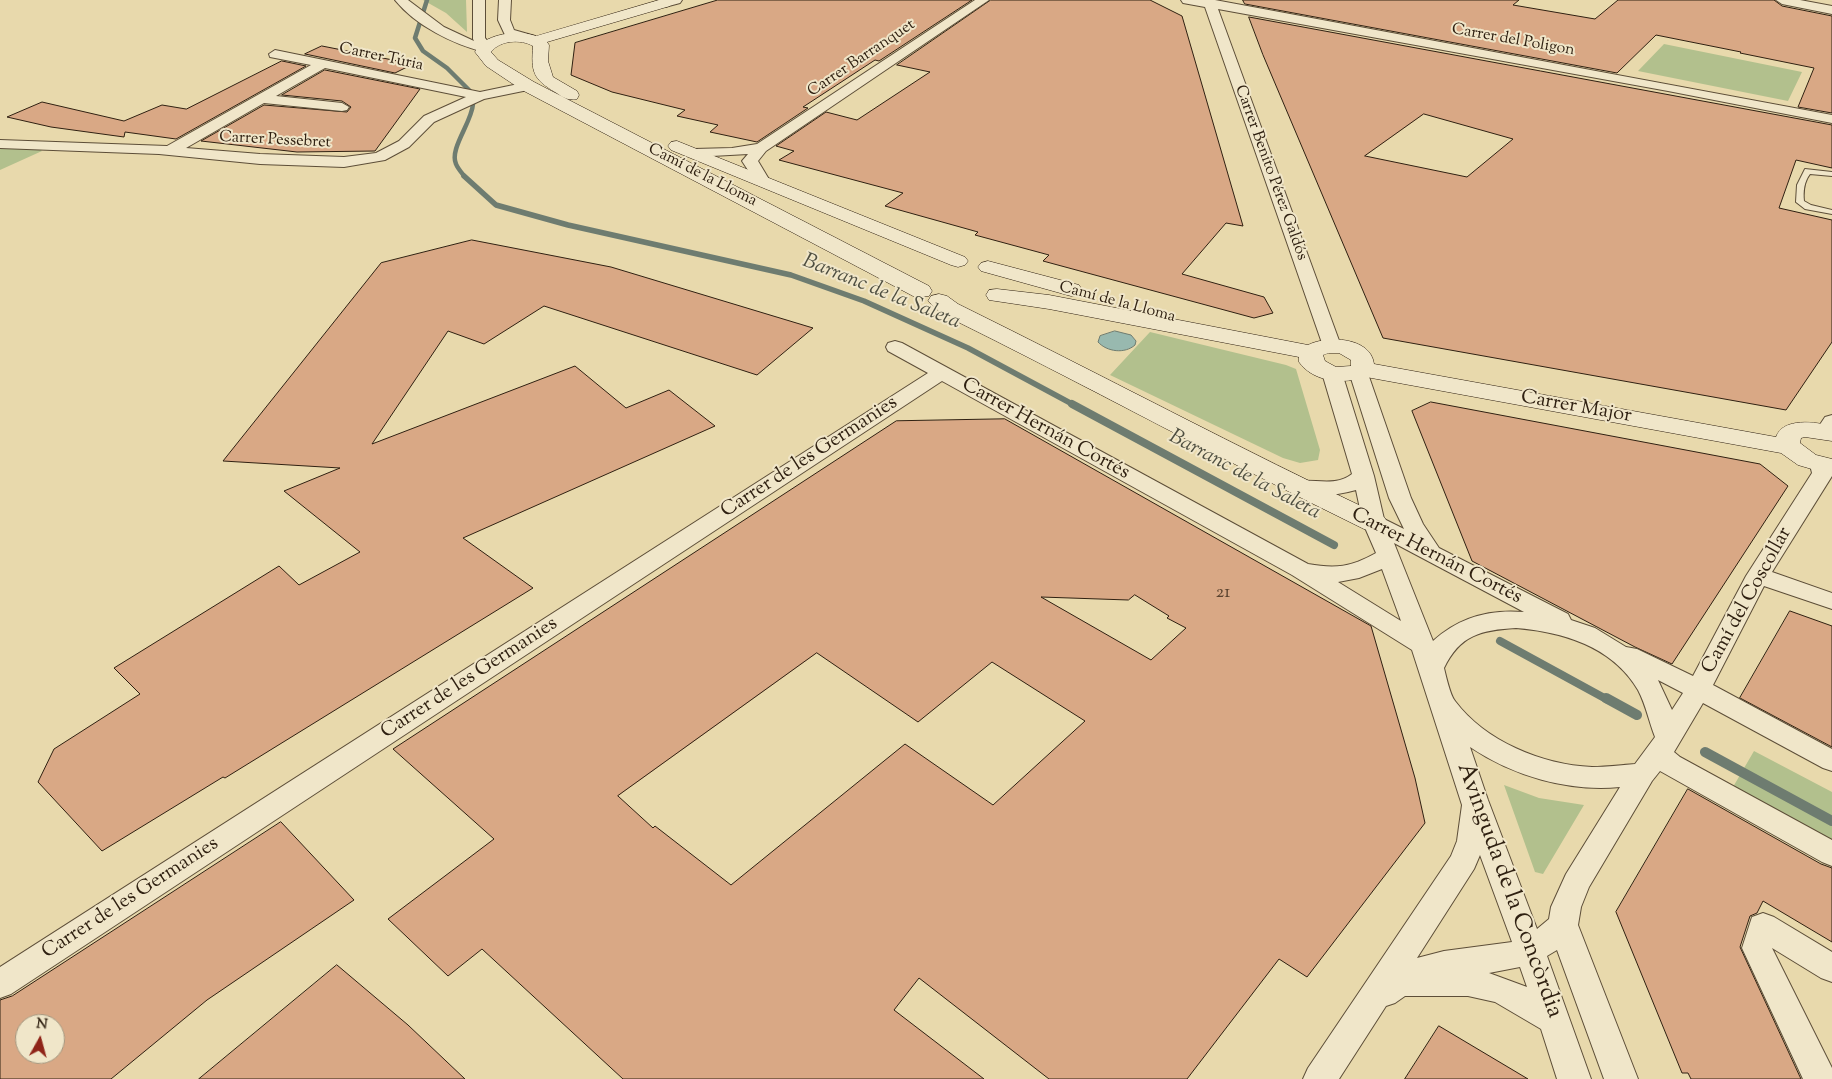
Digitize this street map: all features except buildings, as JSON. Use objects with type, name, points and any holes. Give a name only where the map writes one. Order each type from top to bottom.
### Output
[{"type":"street","name":"Camí de la Lloma","points":[[401,0],[444,34],[468,45],[485,50],[492,63],[528,86],[928,283],[962,304],[990,298],[1040,300],[1246,338],[1321,349],[1350,349],[1361,366]]},
{"type":"street","points":[[479,0],[479,39],[485,50],[498,59],[575,30],[671,2]]},
{"type":"street","points":[[505,0],[504,20],[509,32],[530,47]]},
{"type":"street","name":"Carrer Barranquet","points":[[694,153],[732,152],[761,148],[983,0]]},
{"type":"street","name":"Carrer del Poligon","points":[[1187,0],[1209,2],[1832,119]]},
{"type":"street","points":[[1782,0],[1832,10]]},
{"type":"street","name":"Carrer Benito Pérez Galdós","points":[[1209,2],[1321,349]]},
{"type":"street","points":[[1218,28],[1230,21],[1245,17],[1276,16]]},
{"type":"street","points":[[480,22],[498,34],[530,47]]},
{"type":"street","name":"Camí de la Lloma","points":[[530,47],[540,61],[545,79],[620,122],[958,262],[974,263],[1246,338]]},
{"type":"street","name":"Carrer Túria","points":[[275,54],[480,96]]},
{"type":"street","points":[[170,151],[323,64]]},
{"type":"street","name":"Carrer Pessebret","points":[[0,144],[170,151],[260,159],[344,162],[380,157],[404,144],[428,119],[480,96],[528,86]]},
{"type":"street","points":[[263,99],[342,107]]},
{"type":"street","points":[[761,148],[750,161],[762,181]]},
{"type":"street","points":[[928,283],[944,263],[958,262]]},
{"type":"street","points":[[988,267],[996,271],[1004,283],[1002,289],[990,298]]},
{"type":"street","name":"Carrer Hernán Cortés","points":[[928,283],[966,317],[1079,373],[1299,488],[1430,551],[1580,631]]},
{"type":"street","name":"Carrer Hernán Cortés","points":[[990,298],[986,313],[990,317],[1079,373]]},
{"type":"street","name":"Carrer Hernán Cortés","points":[[895,347],[1300,570],[1420,644]]},
{"type":"street","points":[[1321,349],[1310,357],[1311,362],[1323,371],[1351,374],[1361,366],[1400,498],[1412,525],[1430,551]]},
{"type":"street","name":"Carrer Major","points":[[1361,366],[1789,441]]},
{"type":"street","name":"Carrer de les Germanies","points":[[0,984],[941,373]]},
{"type":"street","points":[[1332,373],[1363,476],[1374,523],[1389,556],[1442,703],[1463,727],[1488,745],[1531,765],[1558,774],[1587,778],[1656,755]]},
{"type":"street","points":[[1826,466],[1800,456],[1789,441],[1804,429],[1830,429]]},
{"type":"street","name":"Camí del Coscollar","points":[[1563,925],[1566,907],[1576,883],[1698,689],[1758,576],[1826,466]]},
{"type":"street","points":[[1299,488],[1346,487],[1356,483],[1363,476]]},
{"type":"street","name":"Carrer Hernán Cortés","points":[[1300,570],[1324,576],[1343,576],[1363,571],[1389,556]]},
{"type":"street","points":[[1758,576],[1832,601]]},
{"type":"street","points":[[1430,668],[1434,655],[1459,632],[1478,624],[1498,619],[1534,622],[1580,631],[1698,689],[1832,761]]},
{"type":"street","points":[[1603,643],[1637,670],[1656,698],[1656,755]]},
{"type":"street","name":"Avinguda de la Concòrdia","points":[[1442,703],[1474,800],[1530,950],[1574,1079]]},
{"type":"street","points":[[1656,755],[1832,854]]},
{"type":"street","points":[[1320,1079],[1384,993],[1464,861],[1472,841],[1474,800]]},
{"type":"street","points":[[1384,993],[1409,975],[1429,967],[1450,962],[1511,955],[1530,950],[1552,937],[1563,925],[1621,1079]]},
{"type":"street","points":[[1820,1079],[1757,948],[1763,926],[1832,968]]},
{"type":"street","points":[[1384,993],[1430,981],[1474,982],[1508,992],[1533,1004],[1553,1019]]},
{"type":"lane","points":[[1832,174],[1808,171],[1804,175],[1799,198],[1800,202],[1808,207],[1832,212]]},
{"type":"green space","points":[[423,0],[466,0],[467,32],[446,13]]},
{"type":"green space","points":[[1664,44],[1802,72],[1788,101],[1638,71]]},
{"type":"green space","points":[[0,147],[37,147],[42,151],[0,170]]},
{"type":"green space","points":[[1150,332],[1296,369],[1320,450],[1318,460],[1300,463],[1283,458],[1110,375]]},
{"type":"green space","points":[[1754,751],[1832,792],[1832,842],[1733,787]]},
{"type":"green space","points":[[1504,785],[1539,798],[1584,805],[1543,874],[1535,872]]},
{"type":"water","points":[[1115,331],[1131,335],[1136,341],[1135,345],[1126,350],[1116,351],[1106,348],[1098,342],[1100,336]]},
{"type":"waterway","name":"Barranc de la Saleta","points":[[427,0],[415,38],[423,51],[447,68],[470,91]]},
{"type":"waterway","name":"Barranc de la Saleta","points":[[465,177],[457,166],[455,158],[458,143],[469,119],[473,104]]},
{"type":"waterway","name":"Barranc de la Saleta","points":[[465,177],[496,205],[568,225],[791,275],[864,301],[968,348],[1074,405]]},
{"type":"waterway","name":"Barranc de la Saleta","points":[[1072,404],[1334,545]]},
{"type":"waterway","name":"Barranc de la Saleta","points":[[1500,641],[1608,700]]},
{"type":"waterway","name":"Barranc de la Saleta","points":[[1606,698],[1637,715]]},
{"type":"waterway","name":"Barranc de la Saleta","points":[[1705,752],[1832,821]]}]
